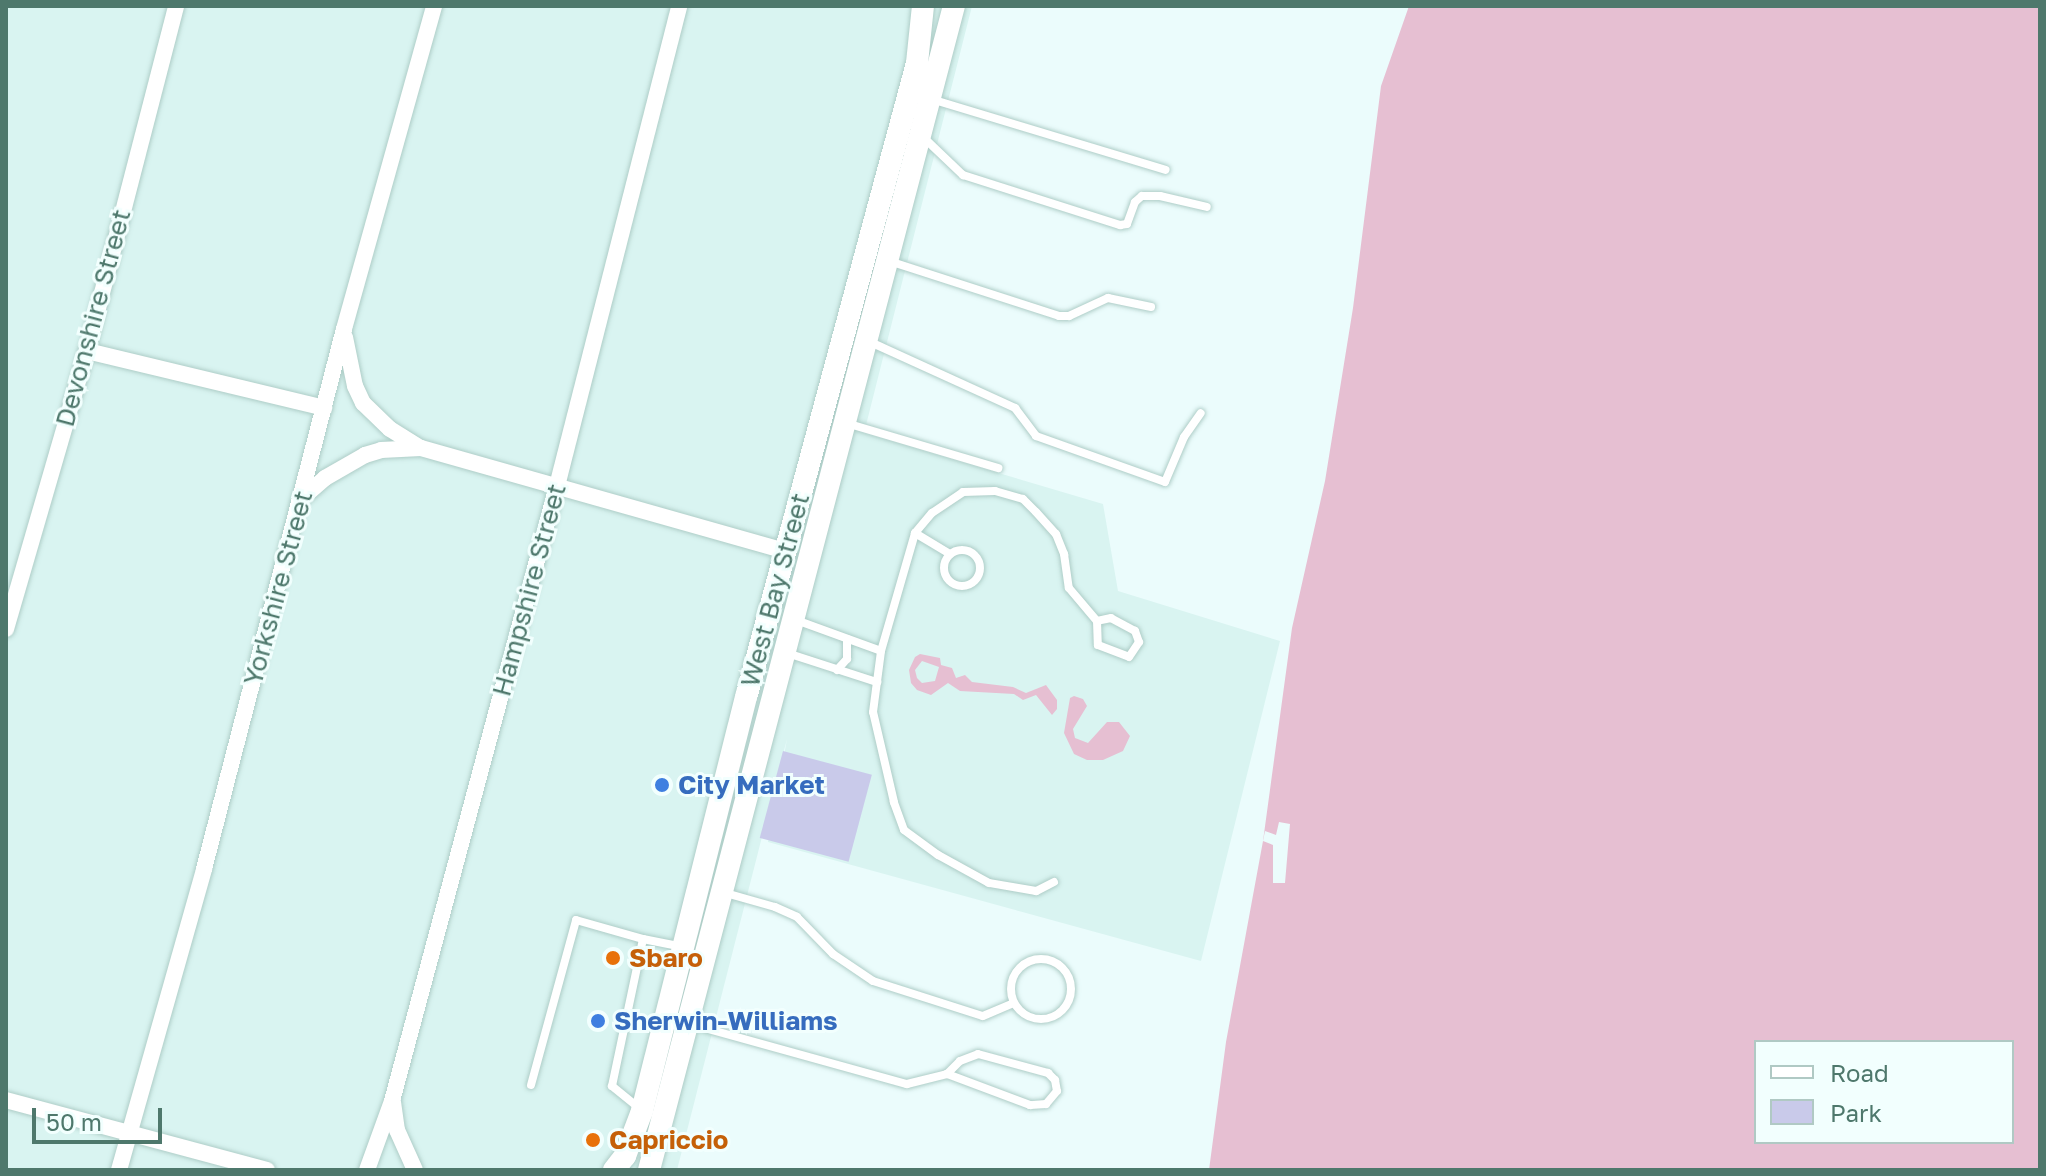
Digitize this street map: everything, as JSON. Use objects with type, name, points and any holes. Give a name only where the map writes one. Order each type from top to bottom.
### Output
[{"type":"main road","name":"West Bay Street","points":[[614,1170],[625,1156],[642,1111],[785,551],[917,63],[923,6]]},
{"type":"main road","name":"West Bay Street","points":[[649,1170],[690,1024],[721,892],[954,6]]},
{"type":"street","name":"Devonshire Street","points":[[6,629],[87,351],[176,6]]},
{"type":"street","name":"Yorkshire Street","points":[[119,1170],[204,869],[344,329],[434,6]]},
{"type":"street","name":"Hampshire Street","points":[[367,1170],[392,1101],[557,486],[679,6]]},
{"type":"street","points":[[344,329],[349,364],[363,403],[390,429],[421,448],[785,551]]},
{"type":"street","points":[[87,351],[324,408]]},
{"type":"street","points":[[301,499],[325,478],[365,455],[381,450],[421,448]]},
{"type":"street","points":[[6,1100],[267,1170]]},
{"type":"street","points":[[392,1101],[397,1130],[415,1170]]},
{"type":"lane","points":[[931,99],[1166,170]]},
{"type":"lane","points":[[921,135],[963,175],[1120,225],[1127,224],[1135,202],[1142,196],[1160,196],[1207,207]]},
{"type":"lane","points":[[888,261],[1059,316],[1069,316],[1108,298],[1151,307]]},
{"type":"lane","points":[[867,341],[1015,408],[1036,436],[1165,482],[1184,437],[1201,413]]},
{"type":"lane","points":[[846,423],[998,468]]},
{"type":"lane","points":[[1054,882],[1036,891],[989,883],[938,855],[904,830],[894,802],[873,712],[881,651],[915,533],[932,513],[963,492],[995,491],[1023,499],[1056,534],[1064,554],[1069,588],[1097,621],[1098,645],[1129,657],[1139,642],[1135,631],[1111,618],[1097,621]]},
{"type":"lane","points":[[915,533],[938,544],[950,554]]},
{"type":"lane","points":[[964,549],[977,557],[980,570],[974,582],[962,586],[949,580],[944,567],[950,554],[964,549]]},
{"type":"lane","points":[[795,620],[881,651]]},
{"type":"lane","points":[[837,670],[847,659],[847,639]]},
{"type":"lane","points":[[786,653],[877,682]]},
{"type":"lane","points":[[721,892],[775,907],[797,917],[833,954],[873,981],[983,1016],[1013,1003]]},
{"type":"lane","points":[[531,1085],[576,920],[683,947]]},
{"type":"lane","points":[[642,1111],[612,1086],[643,939]]},
{"type":"lane","points":[[1044,959],[1059,964],[1069,976],[1072,992],[1066,1007],[1054,1017],[1038,1020],[1023,1015],[1013,1003],[1010,987],[1016,972],[1028,962],[1044,959]]},
{"type":"lane","points":[[690,1024],[907,1084],[947,1074],[960,1061],[978,1054],[1048,1073],[1055,1080],[1057,1091],[1046,1104],[1030,1105],[947,1074]]},
{"type":"shaded area","points":[[6,6],[972,6],[864,433],[1103,504],[1118,591],[1280,641],[1201,961],[768,842],[787,739],[677,1170],[6,1170]]},
{"type":"shaded area","points":[[1409,6],[2040,6],[2040,1170],[1209,1170],[1226,1042],[1263,841],[1292,628],[1325,481],[1353,308],[1381,86]]},
{"type":"shaded area","points":[[920,654],[940,658],[941,665],[952,668],[956,678],[965,675],[972,682],[1013,687],[1026,693],[1046,685],[1057,700],[1057,709],[1052,715],[1036,695],[1023,700],[1014,694],[960,691],[948,683],[931,695],[917,690],[911,683],[909,670],[915,657]],"holes":[[[922,661],[939,667],[935,681],[922,683],[917,678],[915,670]]]},
{"type":"shaded area","points":[[1070,698],[1083,699],[1087,706],[1073,729],[1075,738],[1088,743],[1107,722],[1119,722],[1130,736],[1123,751],[1103,760],[1087,760],[1074,754],[1064,733]]},
{"type":"green space","points":[[783,751],[872,775],[849,862],[760,838]]},
{"type":"pier","points":[[1279,822],[1290,824],[1285,883],[1273,883],[1273,845],[1263,841],[1265,831],[1276,835]]},
{"type":"place","name":"City Market","points":[[662,785]]},
{"type":"place","name":"Sbaro","points":[[613,958]]},
{"type":"place","name":"Sherwin-Williams","points":[[598,1021]]},
{"type":"place","name":"Capriccio","points":[[593,1140]]}]
